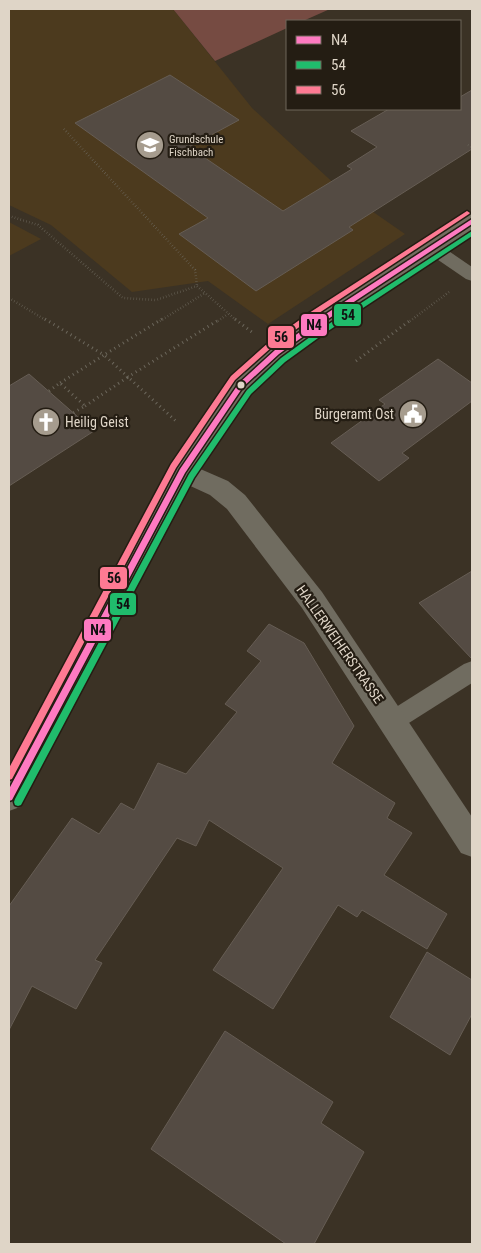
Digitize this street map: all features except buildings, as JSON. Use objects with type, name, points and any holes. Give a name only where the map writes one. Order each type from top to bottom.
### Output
[{"type":"main road","points":[[9,797],[182,471],[241,385],[277,352],[317,323],[472,221]]},
{"type":"street","name":"HALLERWEIHERSTRASSE","points":[[182,471],[219,488],[236,502],[312,600],[472,843]]},
{"type":"lane","points":[[431,248],[472,275]]},
{"type":"lane","points":[[393,721],[472,671]]},
{"type":"path","points":[[64,128],[195,270],[197,286],[228,314],[277,352]]},
{"type":"path","points":[[468,144],[472,147]]},
{"type":"path","points":[[9,216],[38,224],[124,298],[156,300],[197,286]]},
{"type":"path","points":[[356,360],[472,275]]},
{"type":"path","points":[[48,391],[205,293]]},
{"type":"path","points":[[9,298],[104,355],[201,444]]},
{"type":"path","points":[[74,413],[228,314]]},
{"type":"path","points":[[60,384],[85,406]]},
{"type":"shaded area","name":"Grundschule Fischbach","points":[[9,9],[173,9],[252,108],[340,189],[405,234],[268,324],[208,281],[132,292],[51,225],[9,205]]},
{"type":"shaded area","points":[[173,9],[330,9],[305,20],[286,20],[286,28],[215,61]]},
{"type":"shaded area","points":[[9,222],[41,239],[9,256]]},
{"type":"transit line","name":"56","points":[[9,776],[173,466],[233,378],[270,345],[311,315],[467,213]]},
{"type":"transit line","name":"N4","points":[[9,797],[182,471],[241,385],[277,352],[317,323],[472,221]]},
{"type":"transit line","name":"54","points":[[18,802],[191,476],[249,392],[283,360],[323,331],[472,233]]},
{"type":"place","name":"Grundschule Fischbach","points":[[150,145]]},
{"type":"place","name":"Bürgeramt Ost","points":[[413,414]]},
{"type":"place","name":"Heilig Geist","points":[[46,422]]}]
